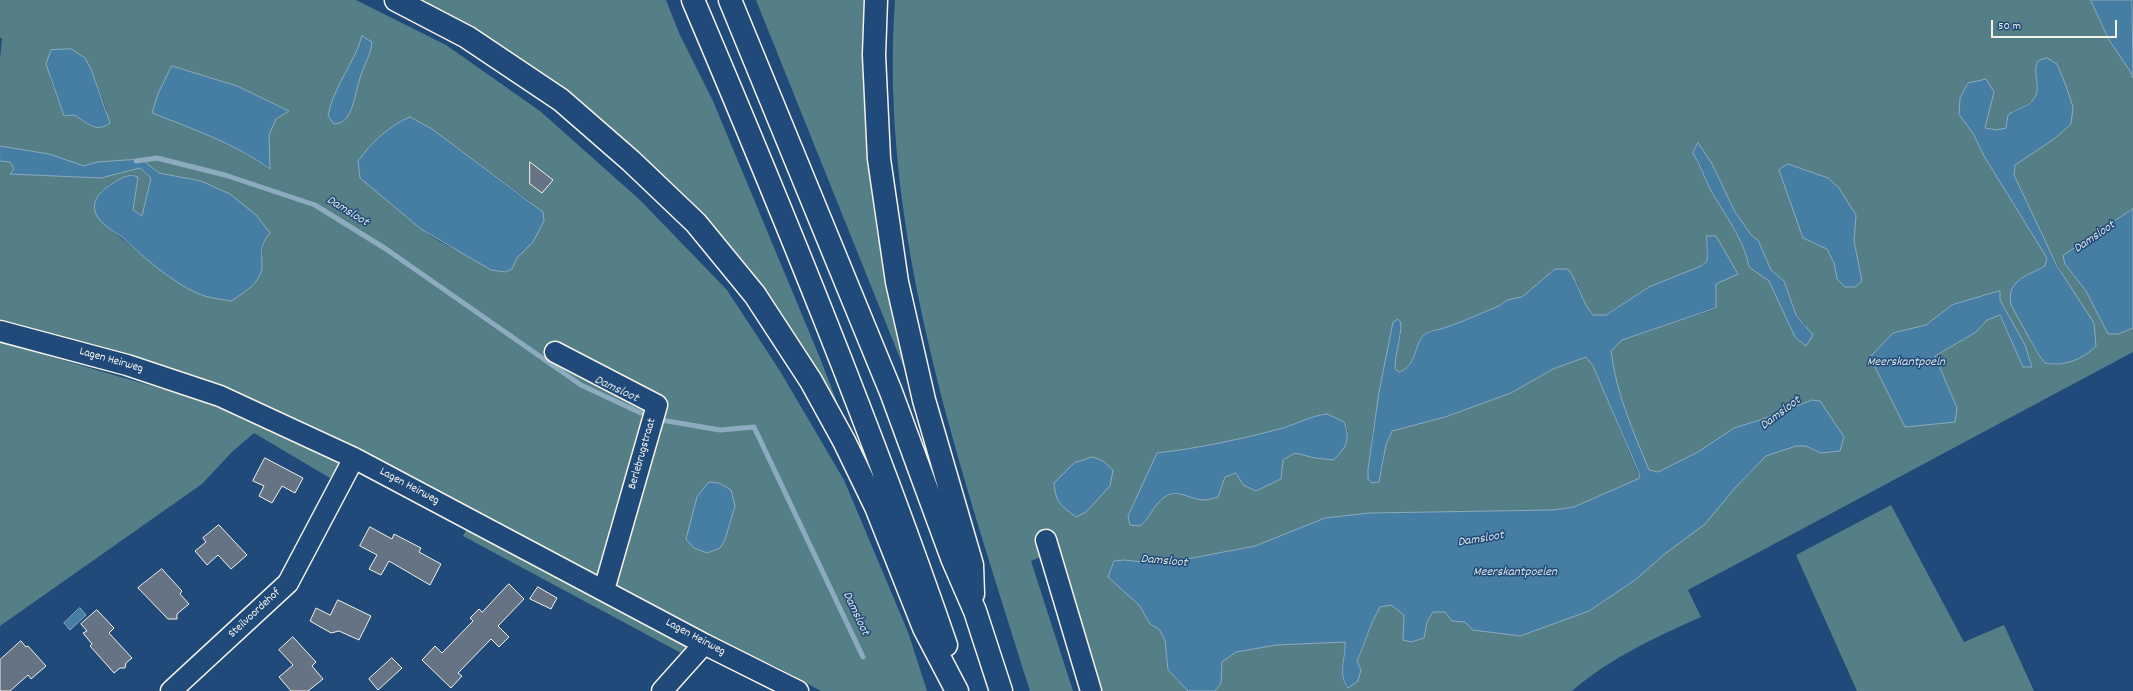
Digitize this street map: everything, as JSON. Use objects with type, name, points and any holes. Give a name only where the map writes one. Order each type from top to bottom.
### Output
[{"type":"highway","points":[[396,0],[467,37],[561,100],[631,161],[696,223],[755,295],[811,381],[844,441],[876,508],[924,628],[958,691]]},
{"type":"highway","points":[[693,0],[758,153],[868,430],[910,542],[962,691]]},
{"type":"highway","points":[[730,0],[891,392],[952,558],[974,611],[1001,691]]},
{"type":"highway","points":[[876,0],[874,55],[875,99],[886,212],[897,282],[913,355],[972,565],[974,611]]},
{"type":"street","name":"Lagen Heirweg","points":[[0,331],[127,365],[220,396],[354,458],[704,644],[798,691]]},
{"type":"street","name":"Berlebrugstraat","points":[[555,352],[657,405],[604,590]]},
{"type":"street","name":"Steilvoordehof","points":[[171,691],[288,583],[354,458]]},
{"type":"street","points":[[1046,540],[1091,691]]},
{"type":"street","points":[[662,691],[704,644]]},
{"type":"green space","points":[[0,0],[356,0],[446,45],[540,111],[640,200],[727,290],[780,371],[844,480],[908,632],[927,691],[821,691],[779,668],[712,637],[360,450],[203,379],[44,333],[0,324],[0,161],[10,162],[14,169],[11,174],[101,178],[140,168],[151,178],[142,216],[133,210],[138,177],[133,175],[121,178],[108,185],[106,226],[166,274],[200,294],[260,274],[264,239],[269,233],[201,181],[159,173],[141,159],[97,162],[84,166],[49,154],[0,146],[0,59],[2,38],[0,38]],"holes":[[[85,58],[91,69],[107,111],[90,125],[74,115],[64,116],[50,78]],[[172,66],[237,86],[289,111],[276,119],[269,135],[269,169],[227,144],[152,113]],[[410,117],[432,129],[531,202],[533,242],[517,258],[512,269],[464,253],[441,242],[420,228],[360,178],[358,161],[381,135]]]},
{"type":"green space","points":[[420,0],[666,0],[679,33],[713,101],[820,358],[847,428],[699,211],[603,120],[482,33]]},
{"type":"green space","points":[[756,0],[865,0],[863,25],[868,136],[876,225],[892,310],[912,388]]},
{"type":"green space","points":[[895,0],[2091,0],[2109,40],[2130,71],[2133,78],[2133,209],[2064,257],[2065,264],[2086,291],[2108,334],[2118,334],[2133,328],[2133,352],[1688,590],[1701,617],[1667,632],[1618,658],[1602,668],[1572,691],[1215,691],[1221,683],[1222,662],[1236,652],[1276,645],[1345,642],[1342,672],[1348,688],[1361,670],[1357,661],[1373,620],[1380,607],[1391,605],[1405,615],[1403,639],[1424,638],[1427,622],[1433,612],[1445,612],[1452,621],[1465,622],[1474,630],[1520,636],[1589,611],[1635,580],[1735,488],[1766,456],[1795,446],[1806,446],[1821,453],[1812,400],[1760,420],[1734,428],[1698,452],[1658,473],[1649,471],[1621,397],[1613,366],[1611,350],[1622,340],[1716,309],[1716,284],[1738,273],[1706,241],[1707,261],[1701,266],[1649,287],[1605,315],[1593,315],[1586,308],[1577,282],[1555,269],[1522,297],[1507,300],[1499,306],[1451,326],[1429,331],[1420,341],[1410,364],[1399,372],[1395,369],[1395,357],[1401,334],[1393,322],[1373,429],[1368,479],[1382,471],[1386,445],[1392,431],[1445,417],[1511,393],[1553,369],[1586,357],[1593,366],[1640,478],[1574,507],[1553,510],[1370,513],[1325,518],[1255,546],[1161,564],[1124,560],[1114,561],[1108,577],[1139,605],[1150,624],[1159,629],[1165,640],[1168,670],[1188,691],[1100,691],[1058,550],[1031,561],[1073,691],[1030,691],[952,437],[930,351],[912,264],[899,177],[893,89]],"holes":[[[2057,64],[2073,107],[2054,139],[2015,165],[2014,175],[2046,244],[2063,275],[2054,365],[2045,361],[2037,353],[2031,342],[2024,317],[2017,281],[2045,266],[2047,258],[1984,156],[1974,135],[1959,114],[1967,83],[1986,79],[1994,92],[1985,128],[1997,130],[2006,128],[2012,111],[2027,105],[2035,97],[2037,93],[2035,71]],[[1698,143],[1711,162],[1735,212],[1752,236],[1758,240],[1771,270],[1784,281],[1796,315],[1806,325],[1806,346],[1795,337],[1769,281],[1749,267],[1743,247],[1710,189],[1693,153]],[[1788,164],[1828,178],[1856,215],[1854,241],[1862,281],[1845,287],[1837,279],[1834,263]],[[2000,291],[2000,300],[2025,345],[2032,367],[2023,367],[1999,314],[1987,320],[1976,332],[1935,356],[1957,408],[1893,333],[1926,325],[1952,305]],[[1327,414],[1344,422],[1348,432],[1315,458],[1295,453],[1243,485],[1236,473],[1225,477],[1202,500],[1180,494],[1174,494],[1164,498],[1140,526],[1142,488],[1157,453],[1205,446],[1252,436],[1283,428],[1316,416]]]},
{"type":"green space","points":[[0,342],[221,406],[341,462],[330,478],[254,433],[232,452],[202,484],[0,626]]},
{"type":"green space","points":[[1891,505],[1964,642],[2004,625],[2034,691],[1857,691],[1796,555]]},
{"type":"green space","points":[[469,525],[694,644],[683,654],[463,536]]},
{"type":"water","points":[[2091,0],[2132,0],[2133,78],[2130,71],[2109,40]]},
{"type":"water","points":[[362,36],[372,42],[359,80],[354,102],[346,119],[340,123],[334,124],[328,116],[334,95],[354,56]]},
{"type":"water","points":[[71,49],[85,58],[91,69],[110,123],[105,126],[92,126],[74,115],[64,116],[46,64],[51,50]]},
{"type":"water","points":[[2047,58],[2057,64],[2066,86],[2073,107],[2071,124],[2054,139],[2015,165],[2014,175],[2057,266],[2094,323],[2096,346],[2085,355],[2073,361],[2059,364],[2045,363],[2038,354],[2011,305],[2010,297],[2015,284],[2025,276],[2045,266],[2047,258],[1984,156],[1974,135],[1959,114],[1960,98],[1968,83],[1986,79],[1994,92],[1985,128],[1997,130],[2006,128],[2008,115],[2031,103],[2036,95],[2036,66],[2038,61]]},
{"type":"water","points":[[172,66],[237,86],[289,111],[276,119],[269,135],[270,169],[228,144],[152,113],[158,94]]},
{"type":"water","points":[[410,117],[432,129],[543,212],[544,221],[533,242],[517,258],[512,269],[505,272],[491,270],[421,229],[360,178],[358,161],[363,154],[388,130]]},
{"type":"water","points":[[1698,143],[1711,162],[1735,212],[1752,236],[1758,240],[1771,270],[1784,281],[1796,315],[1813,335],[1806,346],[1795,337],[1769,281],[1749,267],[1743,247],[1710,189],[1693,153]]},
{"type":"water","points":[[0,146],[49,154],[84,166],[97,162],[141,159],[159,173],[201,181],[230,194],[256,215],[270,233],[263,245],[262,270],[260,275],[251,287],[231,301],[206,296],[188,289],[159,269],[123,238],[104,225],[96,214],[96,200],[109,185],[119,179],[135,176],[138,177],[133,210],[142,216],[151,178],[140,168],[101,178],[10,174],[14,169],[10,162],[0,161]]},
{"type":"water","points":[[1788,164],[1828,178],[1839,188],[1856,215],[1854,241],[1862,281],[1855,287],[1845,287],[1837,279],[1834,263],[1827,249],[1803,238],[1779,170]]},
{"type":"water","points":[[2133,209],[2133,328],[2118,334],[2108,334],[2086,291],[2065,264],[2063,256]]},
{"type":"water","name":"Meerskantpoelen","points":[[1707,236],[1716,236],[1738,274],[1716,284],[1716,308],[1622,340],[1611,351],[1613,367],[1621,397],[1649,470],[1658,472],[1698,452],[1734,428],[1760,420],[1812,400],[1820,401],[1844,437],[1840,451],[1821,453],[1806,446],[1796,446],[1766,456],[1735,488],[1705,524],[1666,553],[1635,580],[1589,611],[1520,636],[1473,630],[1465,622],[1452,621],[1445,612],[1433,612],[1427,622],[1424,638],[1411,642],[1403,640],[1404,615],[1391,605],[1380,607],[1376,613],[1357,661],[1361,670],[1358,681],[1348,688],[1342,672],[1345,642],[1276,645],[1236,652],[1222,662],[1221,683],[1215,691],[1188,691],[1168,670],[1165,640],[1159,629],[1150,624],[1139,605],[1108,577],[1114,561],[1124,560],[1161,564],[1255,546],[1325,518],[1370,513],[1553,510],[1574,507],[1640,478],[1593,366],[1586,357],[1553,369],[1511,393],[1445,417],[1392,431],[1386,445],[1379,482],[1372,483],[1368,479],[1368,469],[1379,392],[1393,322],[1398,319],[1401,323],[1395,369],[1399,372],[1405,369],[1412,361],[1418,345],[1427,333],[1444,328],[1499,306],[1507,300],[1522,297],[1555,269],[1568,269],[1593,315],[1606,315],[1649,287],[1701,266],[1707,261]]},
{"type":"water","name":"Meerskantpoeln","points":[[2000,291],[2000,300],[2025,345],[2032,367],[2023,367],[2000,315],[1987,320],[1976,332],[1935,356],[1957,408],[1955,422],[1905,427],[1870,357],[1893,333],[1926,325],[1952,305]]},
{"type":"water","points":[[1327,414],[1344,422],[1347,434],[1344,447],[1333,460],[1315,458],[1295,453],[1283,460],[1281,479],[1256,491],[1243,485],[1236,473],[1225,477],[1218,497],[1203,500],[1181,494],[1170,494],[1159,502],[1140,526],[1130,525],[1128,516],[1157,453],[1189,449],[1236,439],[1283,428],[1310,418]]},
{"type":"water","points":[[1093,457],[1103,461],[1113,470],[1110,486],[1086,512],[1076,517],[1060,503],[1056,495],[1054,483],[1074,463]]},
{"type":"water","points":[[709,482],[719,483],[731,490],[735,506],[725,540],[720,548],[707,553],[694,548],[686,539],[697,497]]},
{"type":"water","points":[[80,608],[86,615],[70,630],[64,623]]},
{"type":"building","points":[[530,162],[553,180],[542,193],[530,184]]},
{"type":"building","points":[[265,458],[303,478],[295,493],[282,486],[272,503],[259,496],[264,486],[253,481]]},
{"type":"building","points":[[219,525],[247,555],[231,569],[218,555],[207,565],[195,551],[206,542],[203,538]]},
{"type":"building","points":[[370,527],[392,539],[394,534],[421,548],[419,552],[441,564],[430,585],[389,561],[381,575],[369,569],[377,555],[360,546]]},
{"type":"building","points":[[162,569],[182,591],[180,594],[189,604],[177,614],[177,619],[168,619],[138,588]]},
{"type":"building","points":[[509,584],[524,599],[498,626],[509,637],[499,647],[491,639],[458,673],[462,676],[451,688],[422,660],[435,646],[442,653],[473,621],[470,618],[479,609],[482,612]]},
{"type":"building","points":[[538,587],[557,598],[551,609],[530,599]]},
{"type":"building","points":[[338,600],[371,616],[359,640],[339,631],[331,633],[310,621],[316,608],[330,615]]},
{"type":"building","points":[[97,610],[114,628],[109,633],[132,658],[126,663],[125,668],[120,668],[114,673],[90,646],[92,644],[83,633],[87,631],[81,624]]},
{"type":"building","points":[[293,637],[316,662],[312,666],[323,679],[308,691],[291,691],[279,677],[293,665],[279,650]]},
{"type":"building","points":[[21,641],[26,647],[28,646],[46,666],[31,679],[28,675],[10,691],[0,691],[0,660]]},
{"type":"building","points":[[392,658],[402,668],[378,690],[369,679]]},
{"type":"waterway","name":"Damsloot","points":[[136,161],[157,158],[225,175],[315,205],[386,249],[581,385],[641,413]]},
{"type":"waterway","name":"Damsloot","points":[[661,420],[720,430],[754,427],[863,657]]}]
